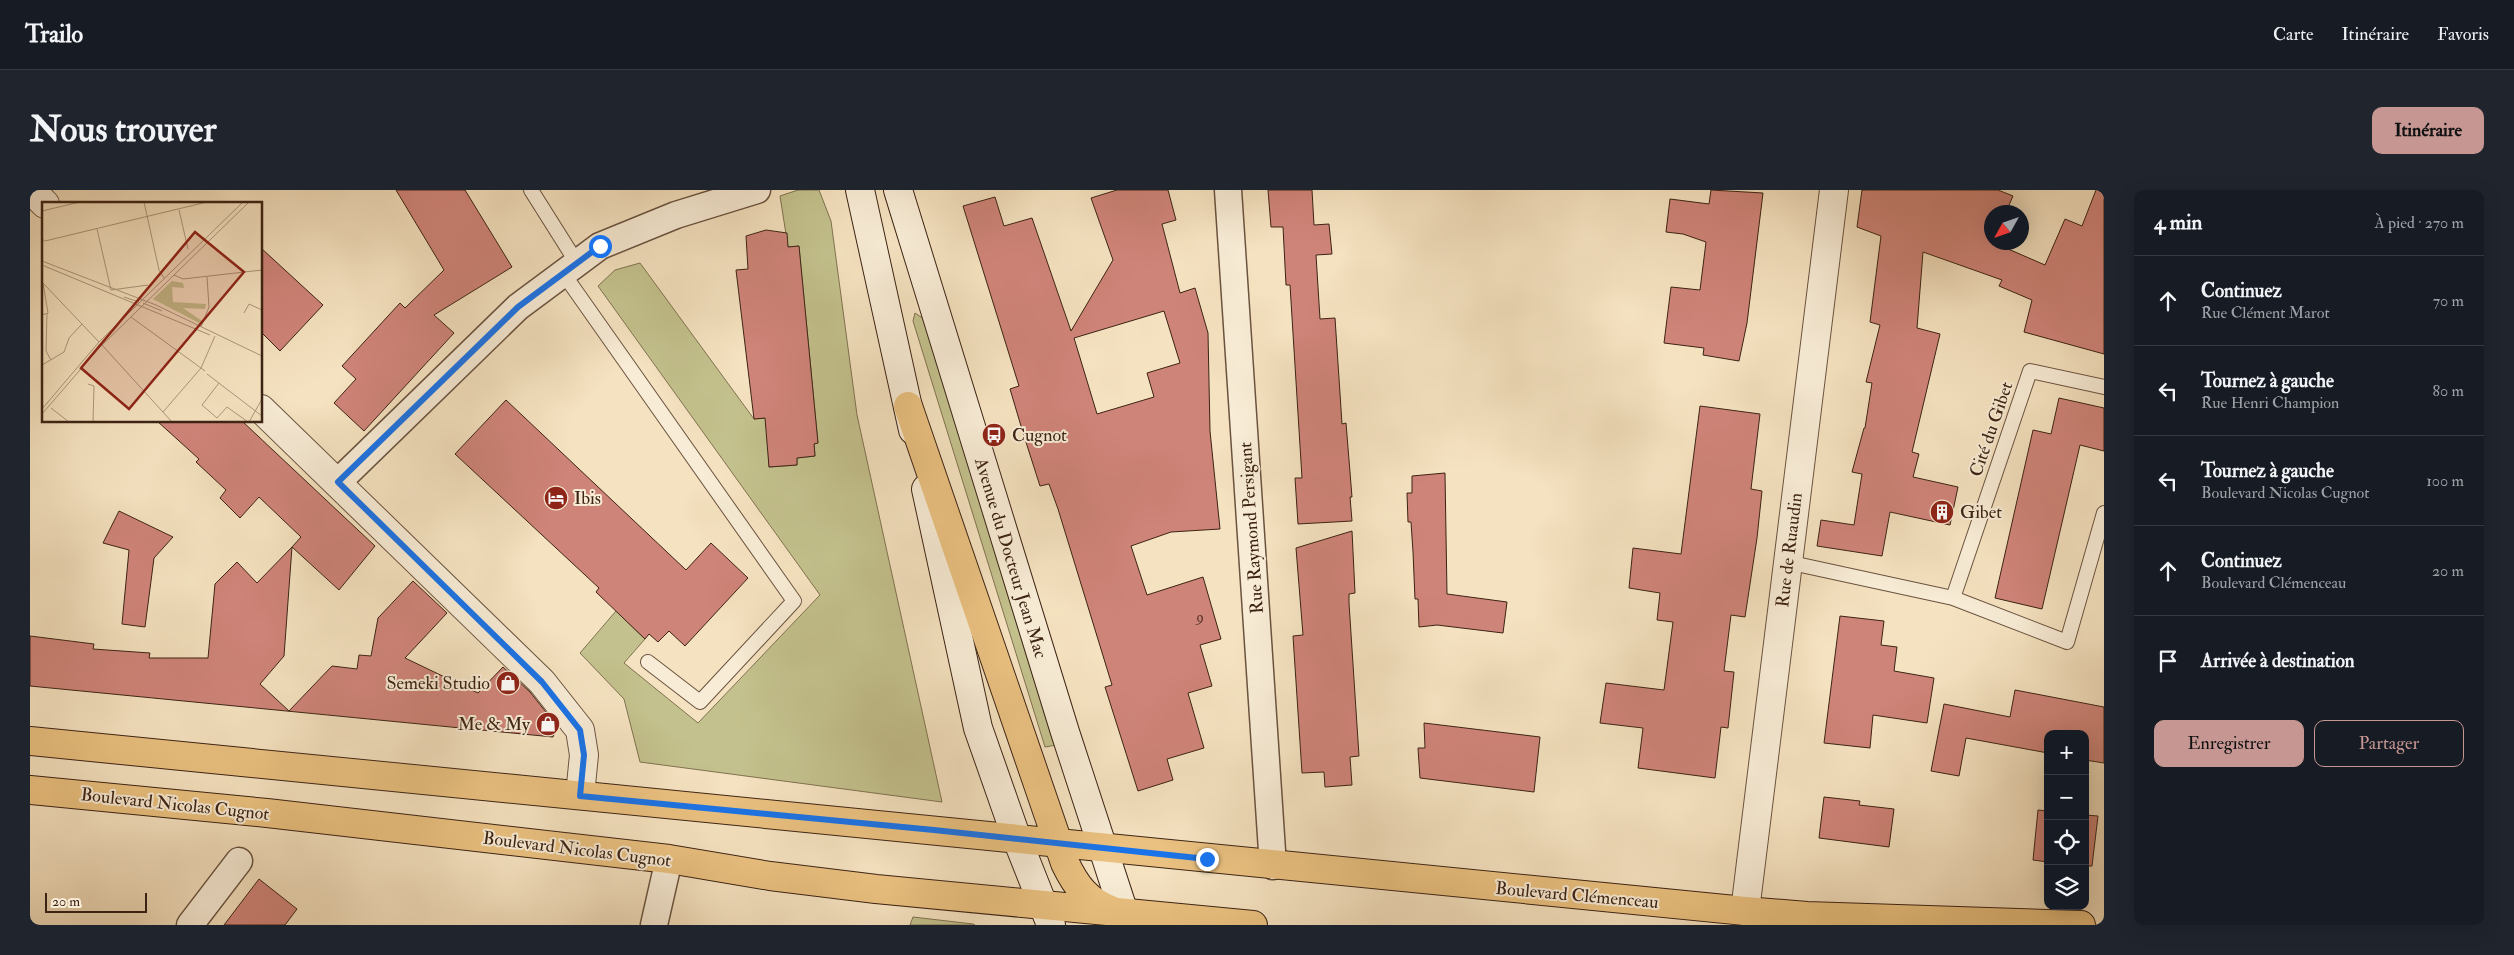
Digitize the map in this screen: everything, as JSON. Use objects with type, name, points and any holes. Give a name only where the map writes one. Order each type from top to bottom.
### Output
[{"type":"main road","points":[[31,190],[43,202]]},
{"type":"main road","points":[[860,190],[978,728],[1047,915]]},
{"type":"main road","name":"Avenue du Docteur Jean Mac","points":[[898,190],[1062,722],[1126,919]]},
{"type":"main road","name":"Rue de Ruaudin","points":[[1744,911],[1834,190]]},
{"type":"main road","points":[[908,406],[1065,863],[1079,889],[1091,900],[1126,919],[1253,925]]},
{"type":"main road","points":[[262,410],[542,682],[580,730],[584,755],[580,796]]},
{"type":"main road","points":[[30,741],[1104,849]]},
{"type":"main road","name":"Boulevard Nicolas Cugnot","points":[[30,790],[267,813],[669,860],[1047,915],[1126,919]]},
{"type":"main road","points":[[1019,839],[1038,850],[1081,917]]},
{"type":"main road","name":"Boulevard Clémenceau","points":[[1104,849],[1807,916],[2081,925]]},
{"type":"street","points":[[338,482],[518,307],[600,246],[676,215],[757,190]]},
{"type":"street","name":"Rue Raymond Persigant","points":[[1228,190],[1273,866]]},
{"type":"street","points":[[654,925],[669,860]]},
{"type":"street","points":[[190,925],[238,861]]},
{"type":"lane","points":[[531,190],[570,268],[794,600],[700,702],[648,662]]},
{"type":"lane","name":"Cité du Gibet","points":[[1953,598],[2030,371],[2104,387]]},
{"type":"lane","points":[[1787,562],[1953,598],[2067,642],[2104,513]]},
{"type":"shaded area","points":[[798,190],[819,190],[831,221],[857,415],[942,802],[640,762],[624,699],[580,653],[616,611],[645,639],[624,663],[698,723],[820,595],[598,286],[615,270],[640,263],[754,419],[769,418],[769,467],[797,465],[797,458],[815,456],[814,444],[818,443],[799,246],[788,247],[780,196]]},
{"type":"shaded area","points":[[915,313],[924,319],[1057,745],[1045,747],[913,321]]},
{"type":"shaded area","points":[[913,917],[973,924],[975,925],[910,925]]},
{"type":"building","points":[[396,190],[465,190],[512,267],[434,315],[454,333],[364,431],[334,403],[356,379],[342,366],[400,303],[405,308],[444,270]]},
{"type":"building","points":[[1117,190],[1168,190],[1176,220],[1162,224],[1180,293],[1195,288],[1208,333],[1210,431],[1220,529],[1171,532],[1131,546],[1147,595],[1203,577],[1221,639],[1200,645],[1212,686],[1188,693],[1204,748],[1167,759],[1173,780],[1138,791],[1105,687],[1112,685],[1058,509],[1049,484],[1040,486],[1024,436],[1010,389],[1019,386],[963,206],[995,197],[1004,226],[1032,218],[1071,331],[1113,260],[1091,198]],"holes":[[[1164,311],[1180,363],[1147,373],[1154,397],[1097,414],[1074,338]]]},
{"type":"building","points":[[1268,190],[1312,190],[1314,225],[1329,224],[1332,254],[1316,255],[1320,319],[1335,318],[1342,424],[1346,423],[1352,521],[1298,524],[1295,478],[1302,478],[1290,285],[1286,285],[1283,227],[1271,227]]},
{"type":"building","points":[[1711,190],[1763,193],[1747,323],[1739,361],[1703,355],[1704,348],[1664,343],[1671,287],[1700,290],[1706,242],[1683,234],[1666,232],[1670,199],[1709,204]]},
{"type":"building","points":[[1862,190],[1998,190],[2013,196],[2009,205],[1984,205],[1984,250],[2010,250],[2045,265],[2065,219],[2082,226],[2096,190],[2104,190],[2104,354],[2024,332],[2032,300],[1999,286],[2002,280],[1923,252],[1917,328],[1940,334],[1912,452],[1919,454],[1913,477],[1958,487],[1950,525],[1890,512],[1882,556],[1817,546],[1821,520],[1854,525],[1862,474],[1852,472],[1865,428],[1872,383],[1866,382],[1880,325],[1870,322],[1881,236],[1857,227]]},
{"type":"building","points":[[766,230],[787,233],[788,247],[799,246],[818,443],[814,444],[815,456],[797,458],[797,465],[769,467],[765,418],[754,419],[736,270],[748,269],[746,236]]},
{"type":"building","points":[[262,249],[323,305],[280,351],[262,333]]},
{"type":"building","points":[[2059,398],[2104,408],[2104,451],[2080,445],[2042,609],[1995,598],[2033,430],[2051,434]]},
{"type":"building","name":"Ibis","points":[[506,400],[686,570],[711,543],[748,578],[685,646],[669,631],[658,642],[649,634],[645,639],[596,592],[599,588],[455,454]]},
{"type":"building","points":[[1700,406],[1760,414],[1751,489],[1762,491],[1757,538],[1745,617],[1731,615],[1724,671],[1734,672],[1728,728],[1721,727],[1715,778],[1638,768],[1643,728],[1600,723],[1606,683],[1664,690],[1673,622],[1657,620],[1660,593],[1629,588],[1633,548],[1681,554]]},
{"type":"building","points":[[158,422],[243,422],[375,546],[339,590],[292,547],[301,537],[259,497],[240,518],[220,498],[226,490],[196,462],[199,459]]},
{"type":"building","points":[[1445,473],[1447,594],[1507,602],[1503,633],[1437,625],[1419,627],[1418,599],[1415,599],[1411,522],[1408,522],[1407,493],[1412,493],[1412,476]]},
{"type":"building","points":[[119,511],[173,537],[154,558],[145,627],[122,624],[129,550],[103,543]]},
{"type":"building","points":[[1352,531],[1355,593],[1349,594],[1349,603],[1359,756],[1350,757],[1352,785],[1325,787],[1324,772],[1302,773],[1293,636],[1303,635],[1296,548]]},
{"type":"building","points":[[292,547],[284,656],[260,684],[289,711],[332,666],[357,669],[359,655],[371,656],[378,618],[413,581],[447,613],[405,658],[478,693],[503,667],[530,692],[557,726],[553,737],[30,686],[30,636],[94,644],[93,649],[150,653],[149,658],[208,658],[215,584],[237,562],[257,583]]},
{"type":"building","points":[[1840,616],[1884,621],[1881,645],[1897,647],[1894,671],[1934,678],[1927,723],[1873,715],[1870,748],[1824,743]]},
{"type":"building","points":[[2015,690],[2104,707],[2104,763],[2089,761],[2089,730],[2044,730],[2044,752],[1966,738],[1959,776],[1931,771],[1944,704],[2010,717]]},
{"type":"building","points":[[1424,723],[1540,737],[1534,792],[1420,778],[1418,748],[1425,748]]},
{"type":"building","points":[[1824,797],[1860,801],[1859,805],[1894,809],[1889,847],[1819,838]]},
{"type":"building","points":[[2038,810],[2044,811],[2044,861],[2033,860]]},
{"type":"building","points":[[2089,815],[2098,816],[2092,866],[2089,866]]},
{"type":"building","points":[[259,879],[297,909],[285,925],[224,925]]},
{"type":"place","name":"Cugnot","points":[[994,435]]},
{"type":"place","name":"Ibis","points":[[556,498]]},
{"type":"place","name":"Gibet","points":[[1942,512]]},
{"type":"place","name":"Semeki Studio","points":[[508,683]]},
{"type":"place","name":"Me & My","points":[[548,724]]},
{"type":"route","points":[[600,246],[518,307],[338,482],[542,682],[580,730],[584,755],[580,796],[934,830],[1207,859]]}]
